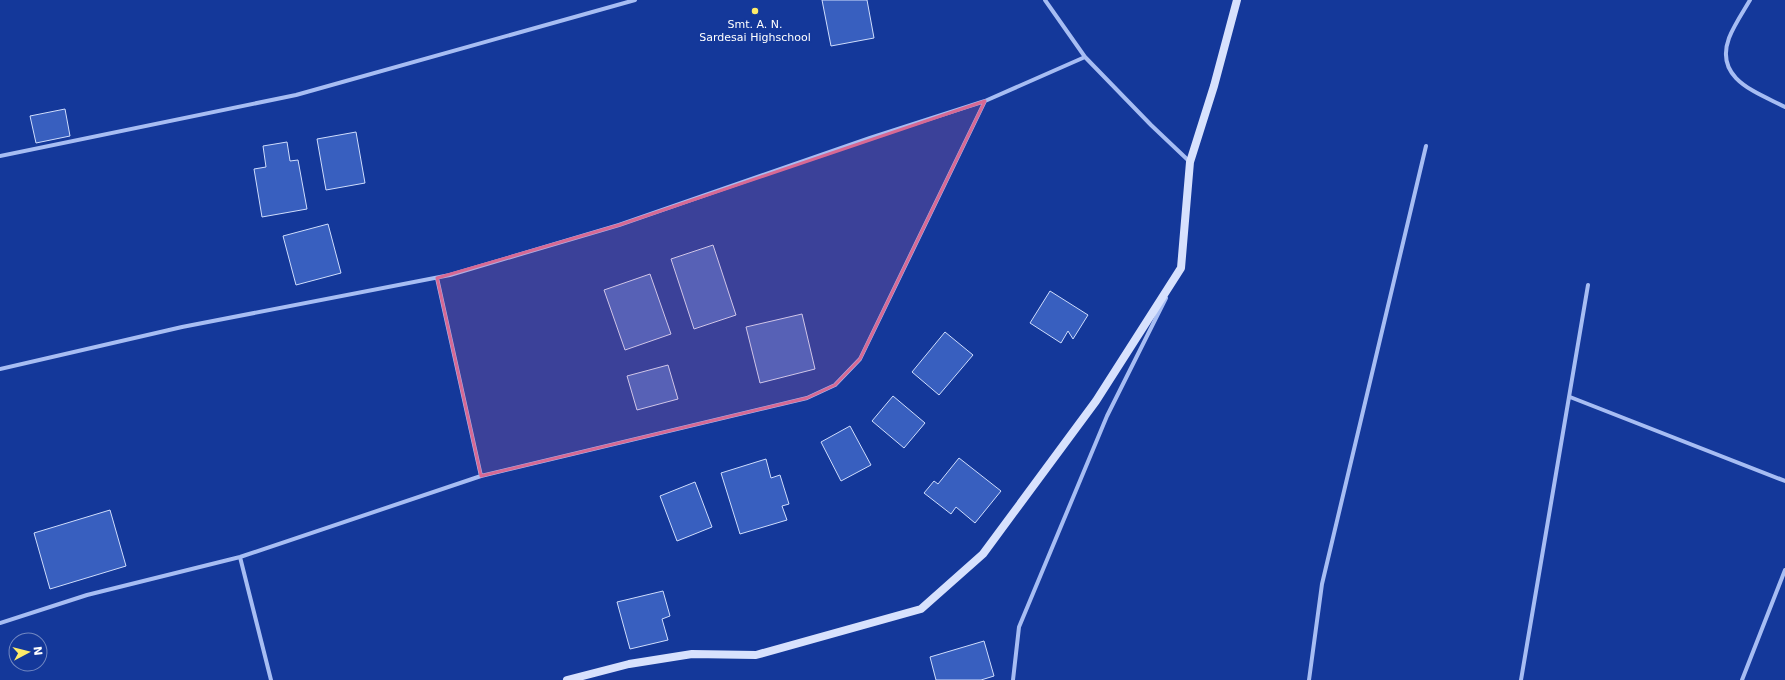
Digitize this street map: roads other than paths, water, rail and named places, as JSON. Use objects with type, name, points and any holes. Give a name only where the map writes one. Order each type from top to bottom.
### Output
[{"type":"street","points":[[0,156],[296,95],[635,0]]},
{"type":"street","points":[[1045,0],[1085,57],[1151,125],[1190,162]]},
{"type":"street","points":[[1013,680],[1019,627],[1107,416],[1181,268],[1190,162],[1214,86],[1237,0]]},
{"type":"street","points":[[1750,0],[1729,38],[1725,54],[1730,73],[1746,88],[1785,107]]},
{"type":"street","points":[[0,369],[182,327],[437,278],[619,225],[870,138],[985,101],[1085,57]]},
{"type":"street","points":[[0,623],[87,595],[240,557],[481,476],[807,398],[835,385],[860,359],[985,101]]},
{"type":"street","points":[[1309,680],[1322,584],[1426,146]]},
{"type":"street","points":[[567,680],[629,664],[692,654],[756,655],[921,610],[982,554],[1096,401],[1181,268]]},
{"type":"street","points":[[437,278],[481,476]]},
{"type":"street","points":[[1521,680],[1588,285]]},
{"type":"street","points":[[1570,397],[1785,481]]},
{"type":"street","points":[[240,557],[272,680]]},
{"type":"street","points":[[1742,680],[1785,570]]},
{"type":"place","name":"Smt. A. N. Sardesai Highschool","points":[[755,11]]}]
